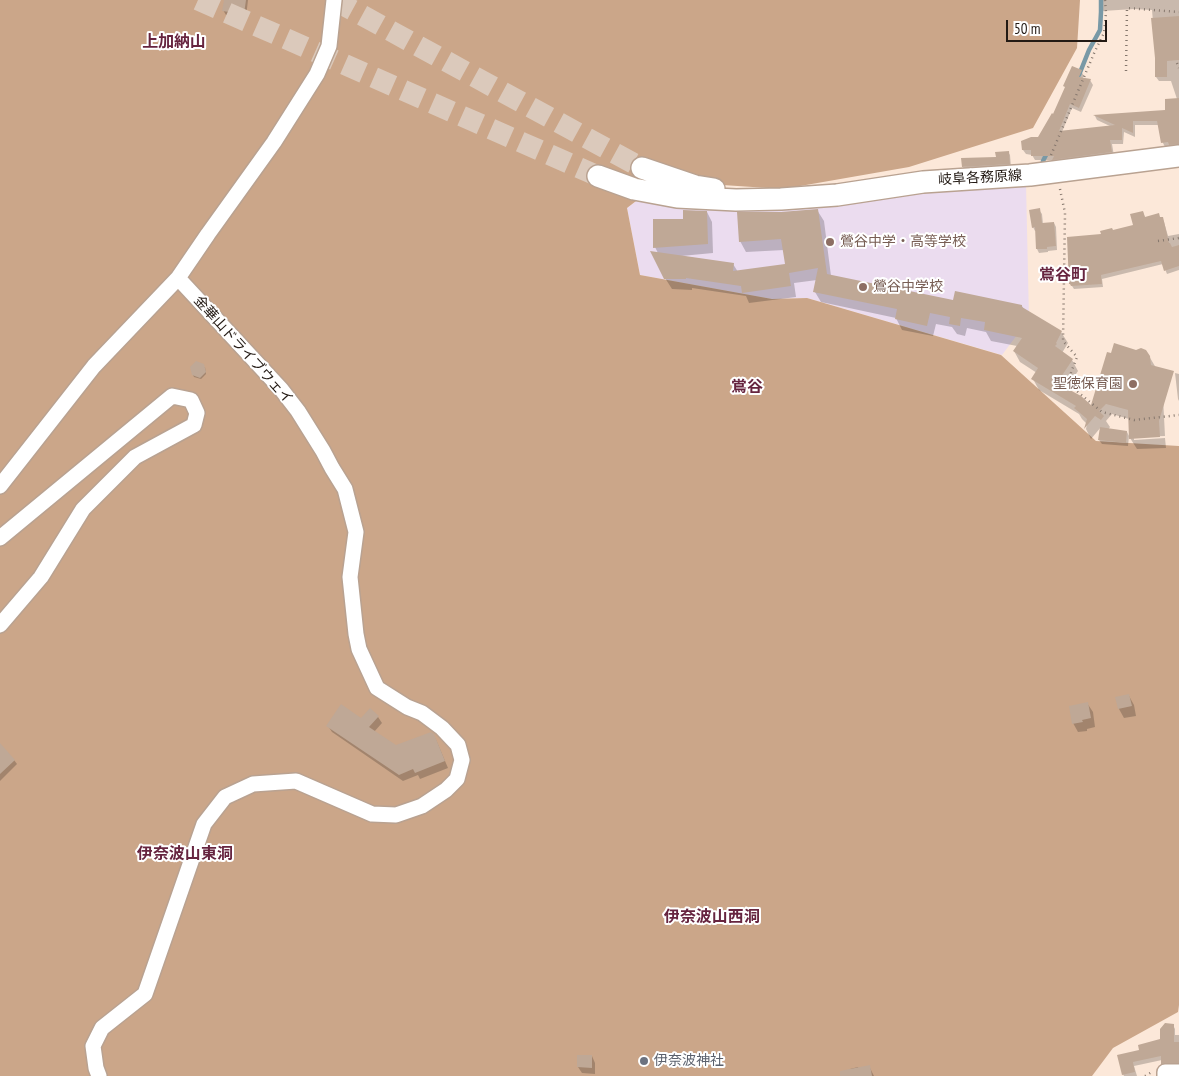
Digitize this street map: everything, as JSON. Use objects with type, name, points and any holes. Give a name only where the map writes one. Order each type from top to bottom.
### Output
[{"type":"main road","name":"岐阜各務原線","points":[[598,176],[634,189],[676,197],[736,200],[781,199],[838,194],[923,182],[1049,173],[1179,156]]},
{"type":"main road","name":"岐阜各務原線","points":[[642,168],[695,186],[781,199]]},
{"type":"street","points":[[0,486],[94,366],[178,278],[274,142],[318,74],[329,46],[334,0]]},
{"type":"street","name":"金華山ドライブウェイ","points":[[99,1076],[93,1046],[102,1028],[145,994],[204,824],[225,797],[253,784],[296,781],[372,814],[396,815],[422,806],[446,790],[457,779],[462,760],[458,745],[442,728],[422,713],[407,707],[377,688],[359,650],[350,577],[356,532],[345,489],[323,451],[298,410],[281,389],[178,278]]},
{"type":"street","points":[[0,538],[172,396],[191,400],[197,413],[194,425],[136,457],[83,509],[41,577],[0,625]]},
{"type":"street","points":[[1165,1076],[1165,1072],[1179,1072]]},
{"type":"path","points":[[1105,0],[1104,33],[1095,51],[1049,173],[1065,213],[1063,341],[1077,357],[1067,384],[1102,412],[1134,420],[1179,415]]},
{"type":"path","points":[[1126,71],[1127,8],[1179,12]]},
{"type":"path","points":[[1176,63],[1179,68]]},
{"type":"path","points":[[1158,241],[1179,238]]},
{"type":"shaded area","points":[[0,0],[1080,0],[1077,48],[1033,128],[909,167],[783,189],[662,181],[627,208],[640,275],[772,299],[807,298],[1001,355],[1096,441],[1179,446],[1178,1012],[1113,1048],[1092,1076],[0,1076]]},
{"type":"shaded area","name":"鶯谷中学・高等学校","points":[[1026,184],[1029,319],[1002,355],[807,298],[772,299],[640,275],[627,208],[639,199]]},
{"type":"building","points":[[224,0],[246,0],[244,14],[222,11]]},
{"type":"building","points":[[1179,16],[1179,60],[1167,61],[1167,77],[1155,77],[1151,18]]},
{"type":"building","points":[[1072,66],[1082,70],[1079,77],[1091,79],[1079,108],[1070,104],[1059,131],[1115,125],[1093,115],[1165,110],[1165,99],[1179,98],[1179,144],[1169,145],[1168,142],[1161,143],[1157,121],[1133,121],[1133,133],[1122,128],[1122,140],[1110,140],[1112,152],[1052,160],[1054,156],[1031,156],[1031,150],[1022,150],[1021,141],[1031,137],[1038,137],[1053,114]]},
{"type":"building","points":[[1009,151],[1010,164],[962,167],[961,158],[996,157],[995,152]]},
{"type":"building","points":[[1040,208],[1042,223],[1054,222],[1056,246],[1047,247],[1047,249],[1036,249],[1035,227],[1032,228],[1029,210]]},
{"type":"building","points":[[818,209],[827,274],[953,300],[955,291],[1022,305],[1022,307],[1062,331],[1055,346],[1073,359],[1057,383],[1081,396],[1091,405],[1107,352],[1111,353],[1114,343],[1136,350],[1141,348],[1146,350],[1150,356],[1151,365],[1174,371],[1159,421],[1160,437],[1129,439],[1128,410],[1106,404],[1099,411],[1104,416],[1101,420],[1095,416],[1084,429],[1087,419],[1074,408],[1076,406],[1031,379],[1038,368],[1013,351],[1022,338],[984,330],[985,322],[961,318],[960,326],[949,324],[950,317],[930,313],[927,326],[895,319],[897,309],[813,292],[818,268],[789,273],[791,286],[742,293],[741,286],[686,278],[664,279],[650,251],[734,263],[733,271],[785,264],[781,239],[739,242],[737,212],[781,212]]},
{"type":"building","points":[[683,210],[707,211],[708,244],[653,248],[653,219],[683,219]]},
{"type":"building","points":[[1143,211],[1145,217],[1159,213],[1160,217],[1163,217],[1169,243],[1172,247],[1179,245],[1179,266],[1164,271],[1161,261],[1101,275],[1102,284],[1071,286],[1069,284],[1067,237],[1101,234],[1100,231],[1133,225],[1130,214]]},
{"type":"building","points":[[196,361],[204,364],[206,372],[200,378],[192,375],[190,367]]},
{"type":"building","points":[[1100,427],[1127,431],[1126,443],[1098,440]]},
{"type":"building","points":[[1129,694],[1132,706],[1118,709],[1115,697]]},
{"type":"building","points":[[1088,702],[1091,718],[1072,724],[1069,706]]},
{"type":"building","points":[[341,704],[361,718],[370,708],[379,716],[369,727],[396,745],[431,732],[434,734],[445,761],[415,773],[413,769],[399,775],[326,726]]},
{"type":"building","points":[[0,743],[15,760],[0,774]]},
{"type":"building","points":[[1165,1023],[1174,1024],[1174,1042],[1179,1042],[1179,1063],[1161,1064],[1161,1056],[1133,1062],[1135,1072],[1122,1075],[1117,1055],[1139,1050],[1138,1045],[1160,1039],[1160,1029]]},
{"type":"building","points":[[577,1055],[592,1055],[592,1068],[577,1067]]},
{"type":"building","points":[[870,1065],[872,1076],[840,1076],[840,1071]]},
{"type":"waterway","points":[[1079,75],[1089,50],[1100,30],[1101,0]]},
{"type":"waterway","points":[[1043,161],[1048,151]]},
{"type":"tunnel","points":[[198,0],[598,176]]},
{"type":"tunnel","points":[[334,0],[642,168]]},
{"type":"place","name":"鶯谷中学・高等学校","points":[[830,242]]},
{"type":"place","name":"鶯谷中学校","points":[[863,287]]},
{"type":"place","name":"聖徳保育園","points":[[1133,384]]},
{"type":"place","name":"伊奈波神社","points":[[644,1061]]},
{"type":"district","name":"上加納山","points":[[174,42]]},
{"type":"district","name":"鴬谷町","points":[[1063,275]]},
{"type":"district","name":"鴬谷","points":[[747,387]]},
{"type":"district","name":"伊奈波山東洞","points":[[185,854]]},
{"type":"district","name":"伊奈波山西洞","points":[[712,917]]}]
